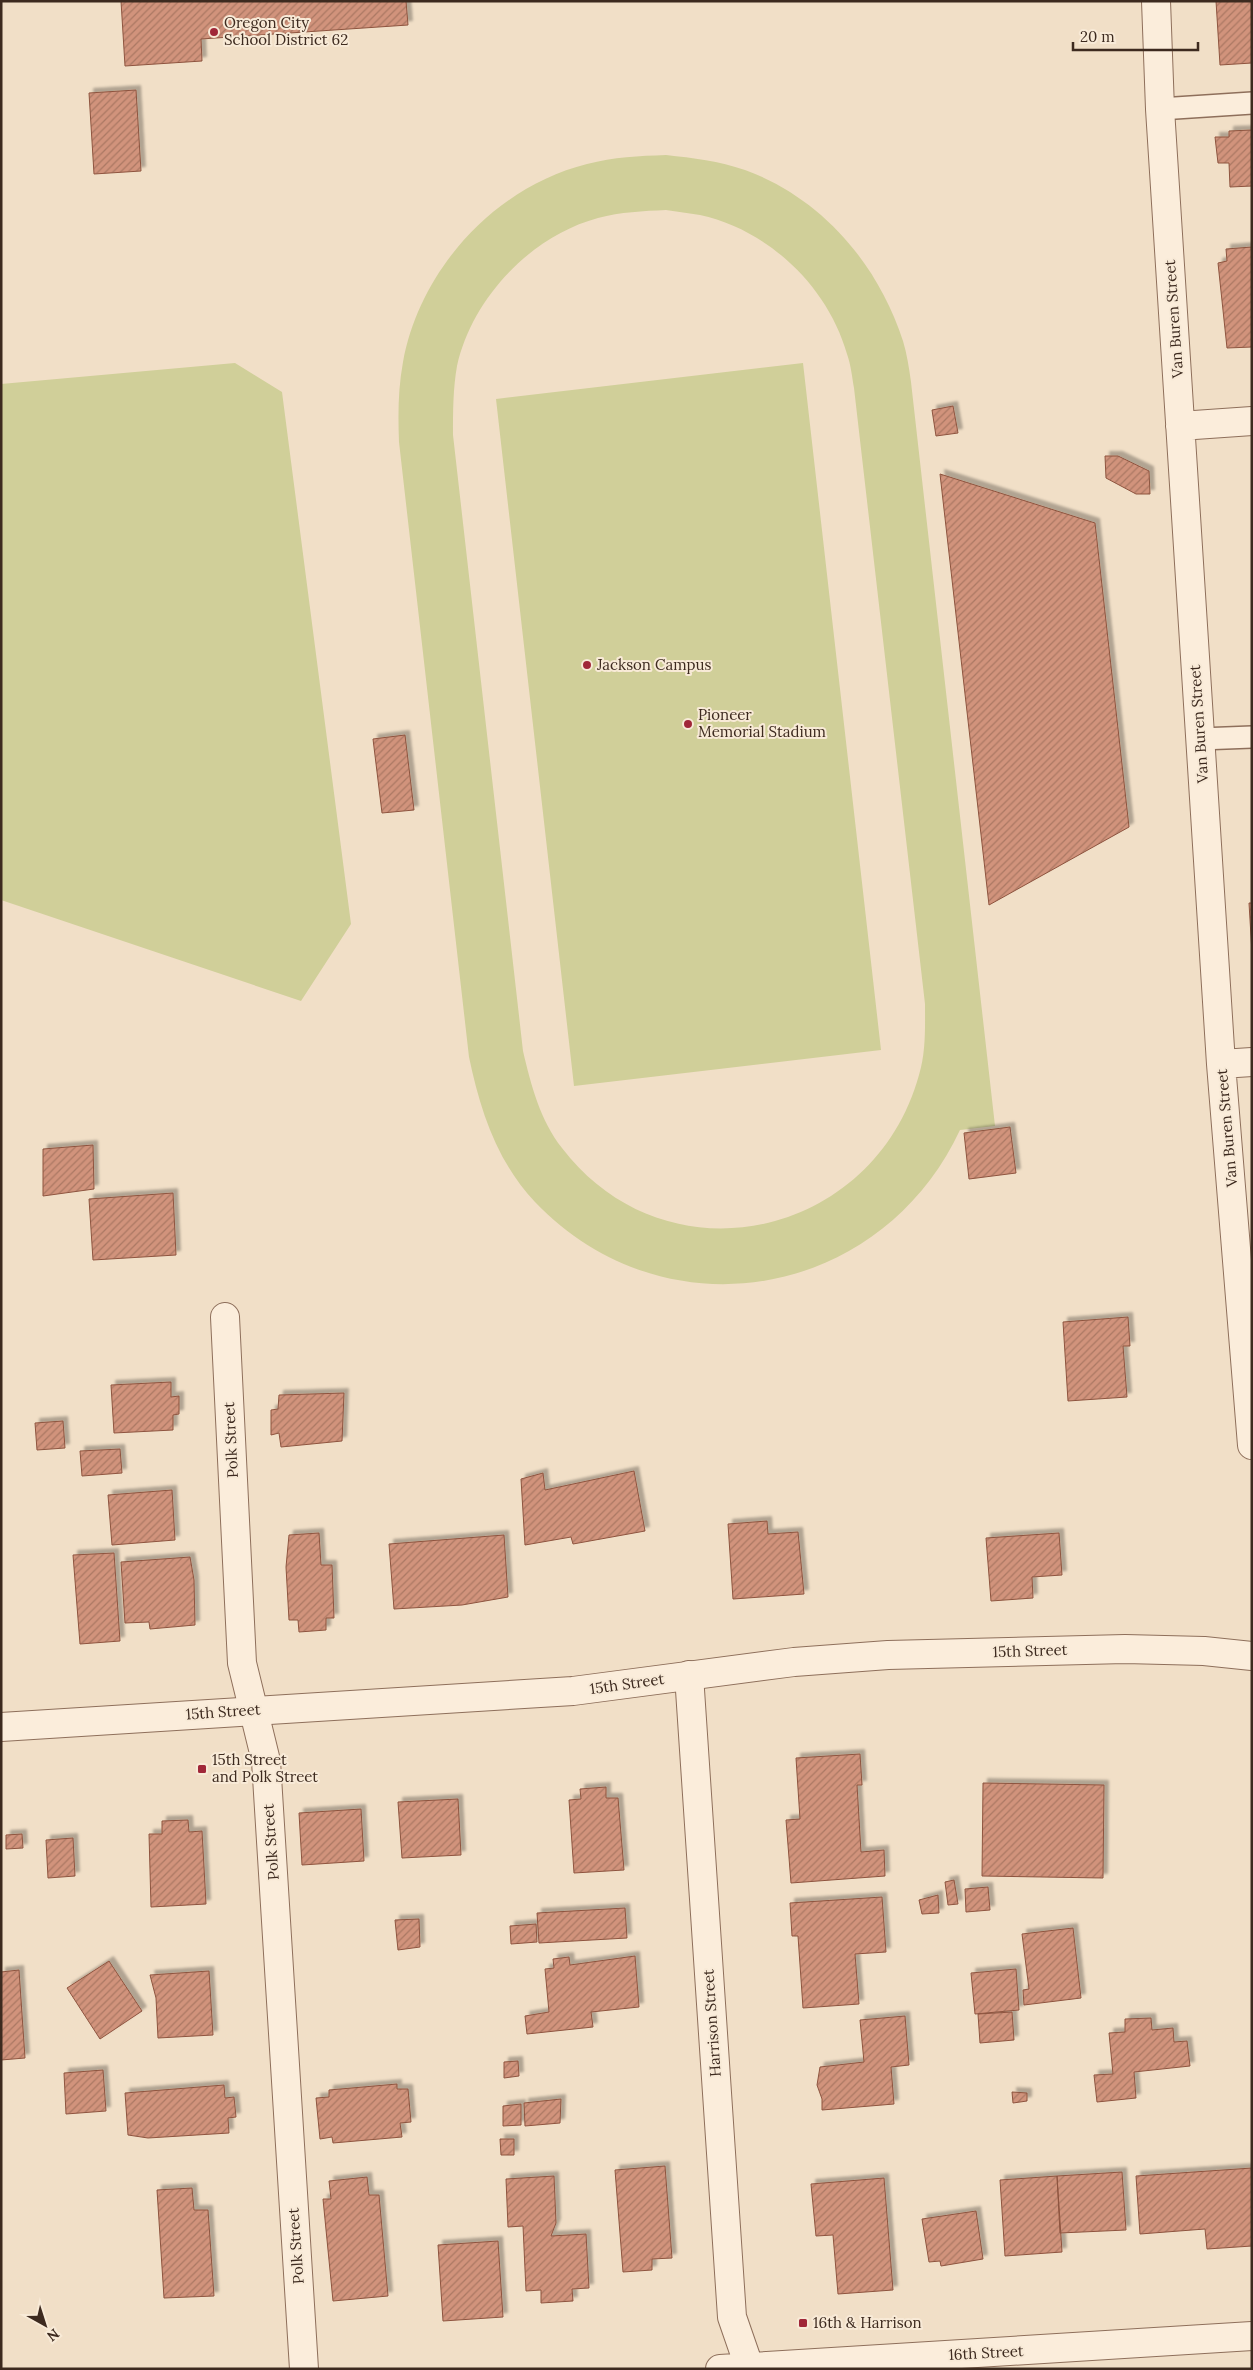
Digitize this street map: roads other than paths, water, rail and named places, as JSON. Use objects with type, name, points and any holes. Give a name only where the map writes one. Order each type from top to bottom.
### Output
[{"type":"street","name":"Van Buren Street","points":[[1156,1],[1160,109],[1221,1064],[1250,1390],[1252,1445]]},
{"type":"street","points":[[1180,426],[1252,421]]},
{"type":"street","points":[[1221,1064],[1252,1062]]},
{"type":"street","name":"Polk Street","points":[[225,1317],[242,1663],[266,1761],[304,2369]]},
{"type":"street","name":"15th Street","points":[[1,1727],[573,1690],[794,1662],[888,1655],[1125,1649],[1204,1651],[1252,1656]]},
{"type":"street","name":"Harrison Street","points":[[689,1675],[732,2316],[750,2368]]},
{"type":"street","name":"16th Street","points":[[720,2369],[1252,2336]]},
{"type":"lane","points":[[1160,109],[1252,103]]},
{"type":"lane","points":[[1200,739],[1252,736]]},
{"type":"place","name":"Oregon City School District 62","points":[[214,32]]},
{"type":"place","name":"Jackson Campus","points":[[587,665]]},
{"type":"place","name":"Pioneer Memorial Stadium","points":[[688,724]]},
{"type":"place","name":"15th Street and Polk Street","points":[[202,1769]]},
{"type":"place","name":"16th & Harrison","points":[[803,2323]]}]
